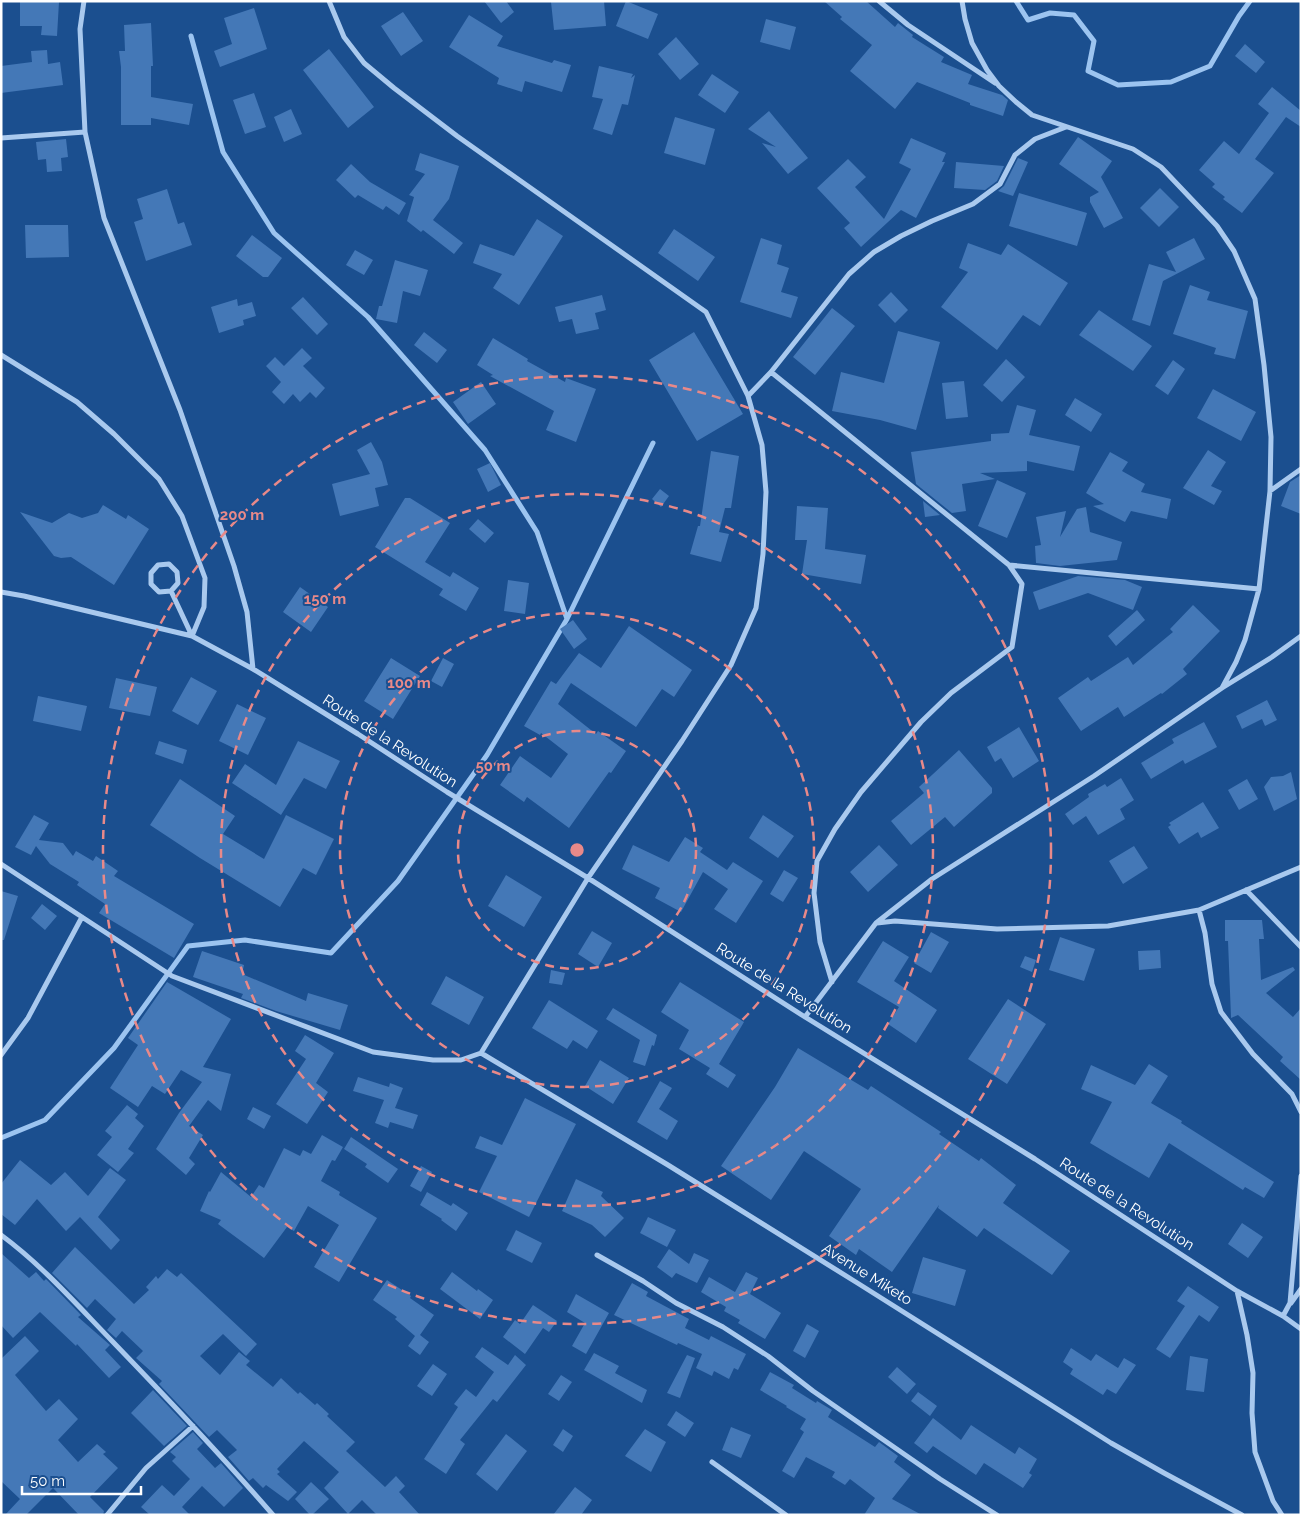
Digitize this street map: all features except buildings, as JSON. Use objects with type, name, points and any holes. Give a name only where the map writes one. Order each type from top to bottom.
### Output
[{"type":"street","points":[[84,1],[80,29],[86,132],[104,218],[180,410],[234,566],[247,612],[253,669]]},
{"type":"street","points":[[1,864],[172,976],[373,1052],[433,1060],[461,1060],[481,1053],[588,878],[682,741],[730,664],[756,608],[763,554],[766,492],[762,445],[748,396],[706,312],[457,136],[394,88],[364,63],[344,37],[330,1]]},
{"type":"street","points":[[879,1],[908,25],[999,86],[1032,115],[1133,149],[1161,167],[1217,226],[1234,252],[1256,299],[1271,437],[1270,491],[1259,588],[1245,640],[1222,688]]},
{"type":"street","points":[[962,1],[972,43],[987,70],[999,86]]},
{"type":"street","points":[[748,396],[771,372],[849,274],[874,252],[901,236],[973,204],[1000,184],[1015,156],[1035,139],[1066,126]]},
{"type":"street","points":[[1,138],[86,132]]},
{"type":"street","points":[[1,355],[77,402],[114,434],[159,479],[182,516],[205,578],[204,607],[192,636]]},
{"type":"street","points":[[771,372],[1009,565],[1022,584],[1012,647],[951,693],[921,722],[861,792],[835,828],[817,861],[814,893],[820,942],[832,982]]},
{"type":"street","points":[[1270,491],[1301,469]]},
{"type":"street","points":[[169,564],[177,572],[178,583],[171,591],[160,592],[151,584],[151,573],[158,565],[169,564]]},
{"type":"street","points":[[1009,565],[1259,588]]},
{"type":"street","points":[[171,591],[192,636]]},
{"type":"street","name":"Route de la Revolution","points":[[1,592],[192,636],[253,669],[447,792],[588,878],[805,1017],[1035,1158],[1237,1291],[1283,1316],[1301,1329]]},
{"type":"street","points":[[805,1017],[876,923],[932,879],[1102,770],[1301,636]]},
{"type":"street","points":[[876,923],[924,923],[997,929],[1108,926],[1199,910],[1301,867]]},
{"type":"street","points":[[1246,890],[1301,946]]},
{"type":"street","points":[[1199,910],[1205,933],[1212,984],[1221,1012],[1253,1054],[1292,1094],[1301,1112]]},
{"type":"street","points":[[1,1055],[28,1018],[82,917]]},
{"type":"street","name":"Avenue Miketo","points":[[481,1053],[668,1165],[860,1284],[1110,1443],[1242,1515]]},
{"type":"street","points":[[1290,1303],[1301,1176]]},
{"type":"street","points":[[1,1235],[18,1248],[69,1296],[193,1426],[273,1515]]},
{"type":"street","points":[[598,1255],[676,1302],[723,1327],[768,1356],[812,1390],[996,1515]]},
{"type":"street","points":[[1283,1316],[1301,1289]]},
{"type":"street","points":[[1237,1291],[1253,1373],[1252,1413],[1255,1452],[1272,1501],[1282,1515]]},
{"type":"street","points":[[107,1515],[146,1468],[193,1426]]},
{"type":"street","points":[[712,1462],[786,1515]]},
{"type":"waterway","points":[[1016,1],[1028,20],[1050,13],[1074,15],[1094,41],[1088,71],[1118,85],[1171,82],[1210,66],[1239,16],[1250,1]]},
{"type":"waterway","points":[[191,36],[223,152],[274,233],[368,317],[485,450],[537,532],[567,619]]},
{"type":"waterway","points":[[1,1138],[45,1120],[114,1048],[188,946],[245,940],[331,953],[398,881],[487,755],[567,619],[653,443]]}]
